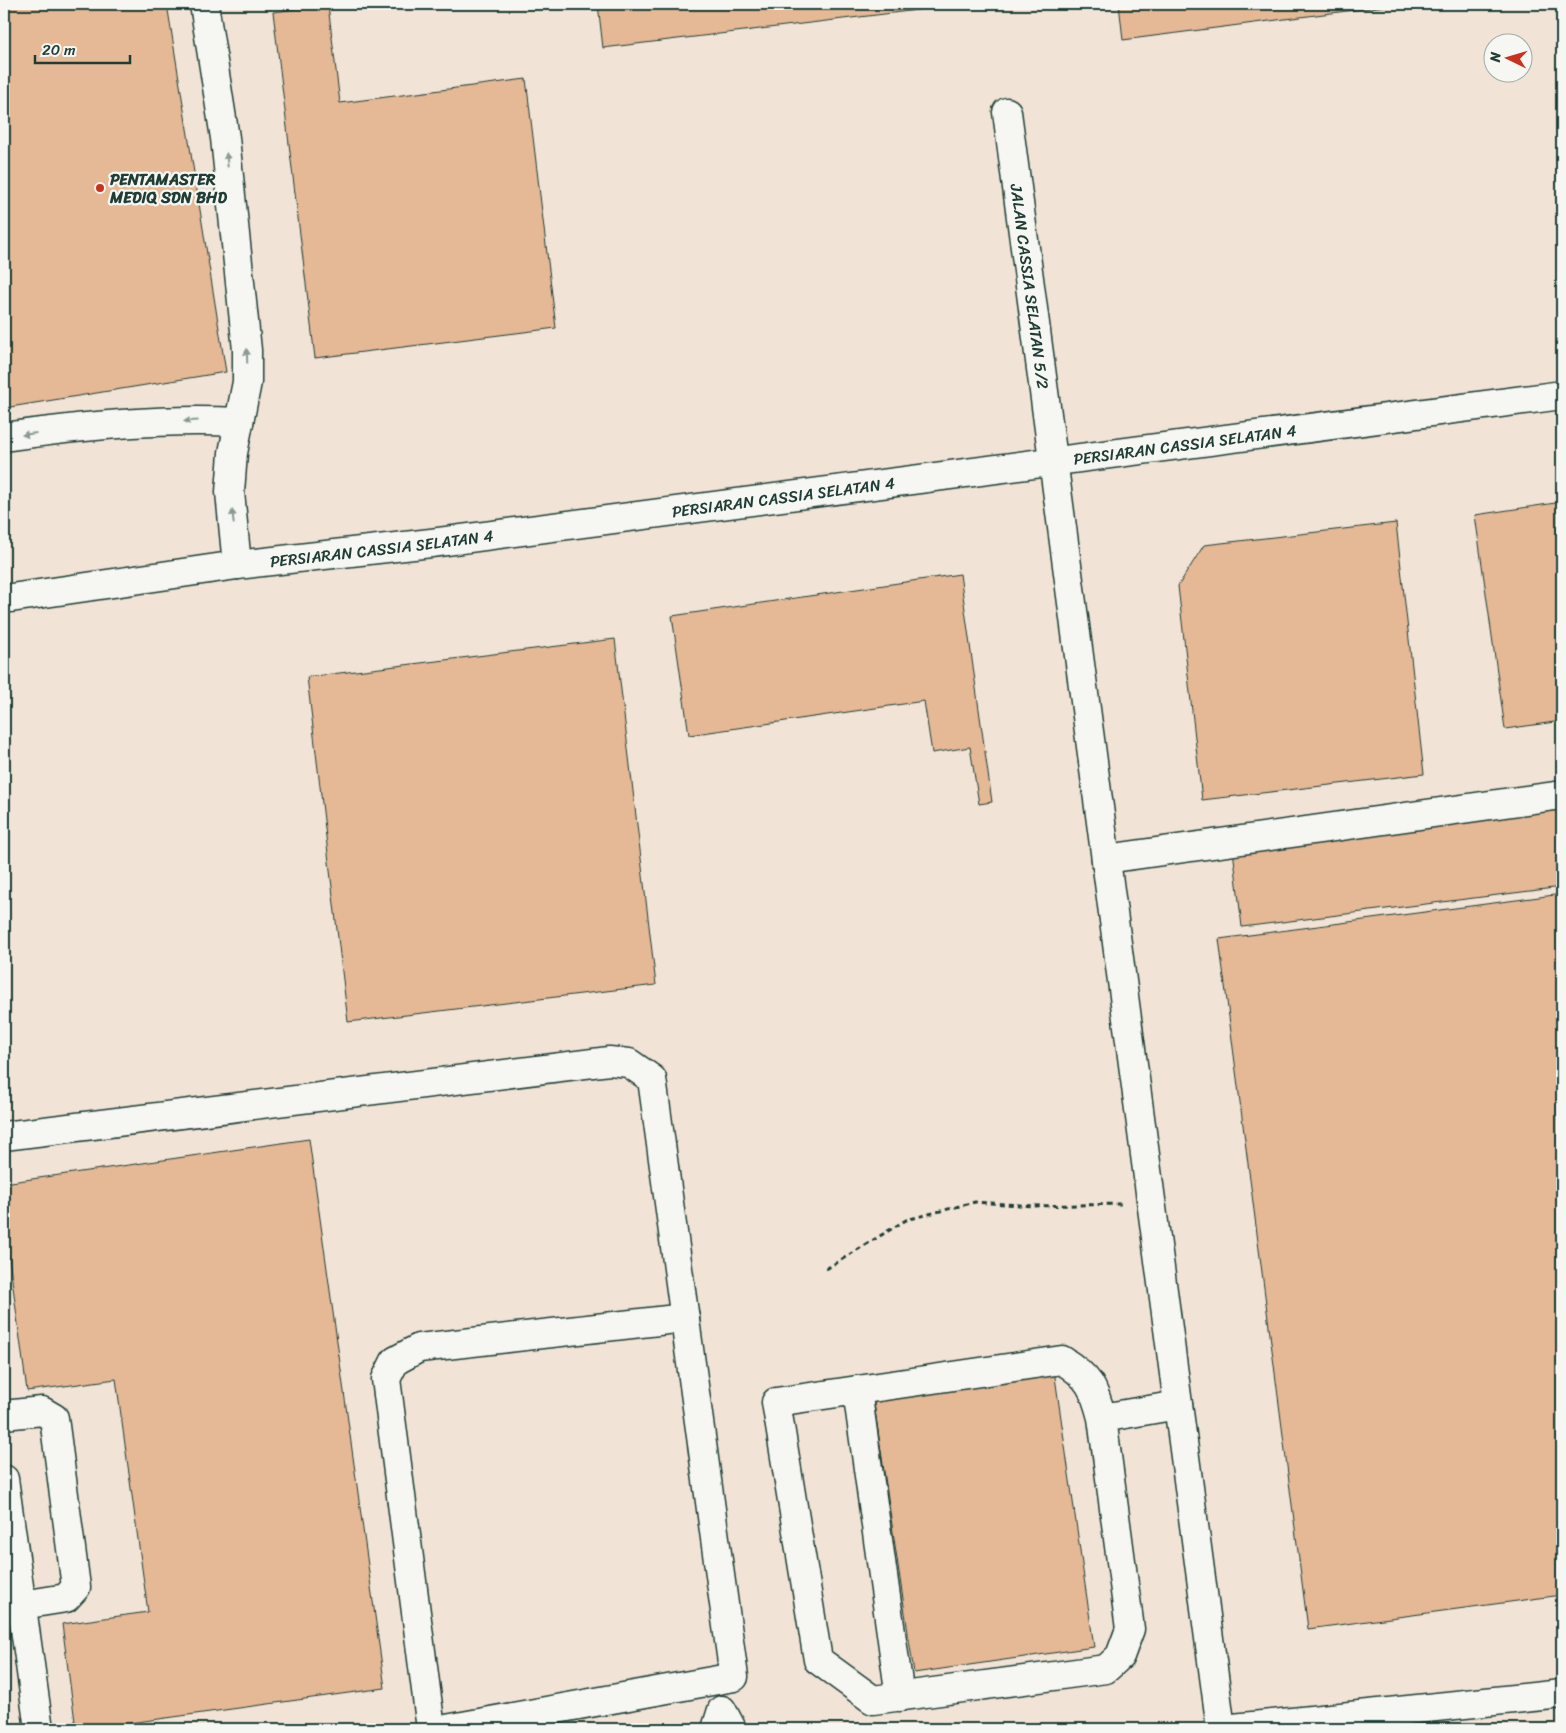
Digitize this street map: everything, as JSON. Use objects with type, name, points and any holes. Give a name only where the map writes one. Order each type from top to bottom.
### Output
[{"type":"street","points":[[204,4],[225,138],[247,350],[247,382],[233,453],[230,492],[237,565]]},
{"type":"street","name":"JALAN CASSIA SELATAN 5/2","points":[[1007,112],[1222,1729]]},
{"type":"street","name":"PERSIARAN CASSIA SELATAN 4","points":[[4,599],[237,565],[441,541],[1562,395]]},
{"type":"street","points":[[4,437],[73,427],[202,420],[239,422]]},
{"type":"street","points":[[1106,859],[1562,795]]},
{"type":"street","points":[[4,1136],[609,1061],[629,1063],[652,1079],[734,1677],[446,1729]]},
{"type":"street","points":[[431,1729],[386,1379],[395,1361],[419,1348],[685,1318]]},
{"type":"street","points":[[1062,1360],[1080,1371],[1095,1393],[1102,1418],[1130,1629],[1120,1656],[1106,1670],[873,1700],[818,1660],[776,1402],[857,1390],[1062,1360]]},
{"type":"street","points":[[857,1390],[900,1697]]},
{"type":"street","points":[[1102,1418],[1178,1405]]},
{"type":"street","points":[[4,1415],[42,1411],[54,1418],[76,1587],[66,1598],[22,1605]]},
{"type":"street","points":[[4,1479],[39,1729]]},
{"type":"street","points":[[714,1681],[724,1723]]},
{"type":"street","points":[[1222,1729],[1562,1694]]},
{"type":"path","points":[[826,1269],[906,1220],[976,1202],[1034,1206],[1152,1203]]},
{"type":"shaded area","points":[[4,4],[1562,4],[1562,1729],[4,1729]]},
{"type":"building","name":"PENTAMASTER MEDIQ SDN BHD","points":[[4,4],[167,4],[226,372],[4,408]]},
{"type":"building","points":[[598,4],[959,4],[959,5],[603,48]]},
{"type":"building","points":[[1119,4],[1401,4],[1123,40]]},
{"type":"building","points":[[328,5],[340,103],[526,79],[556,328],[315,358],[273,12]]},
{"type":"building","points":[[1562,502],[1562,721],[1505,729],[1475,515]]},
{"type":"building","points":[[1396,523],[1424,774],[1202,800],[1178,586],[1204,545]]},
{"type":"building","points":[[960,574],[992,802],[979,804],[970,747],[932,753],[924,701],[689,735],[672,616]]},
{"type":"building","points":[[615,639],[656,985],[348,1022],[307,677]]},
{"type":"building","points":[[1559,809],[1562,839],[1562,887],[1242,927],[1233,850]]},
{"type":"building","points":[[1562,894],[1562,1595],[1308,1629],[1219,939]]},
{"type":"building","points":[[309,1139],[385,1688],[76,1729],[62,1624],[148,1612],[116,1379],[27,1391],[4,1220],[4,1183]]},
{"type":"building","points":[[1054,1370],[1094,1647],[914,1673],[873,1397]]},
{"type":"place","name":"PENTAMASTER MEDIQ SDN BHD","points":[[100,188]]}]
